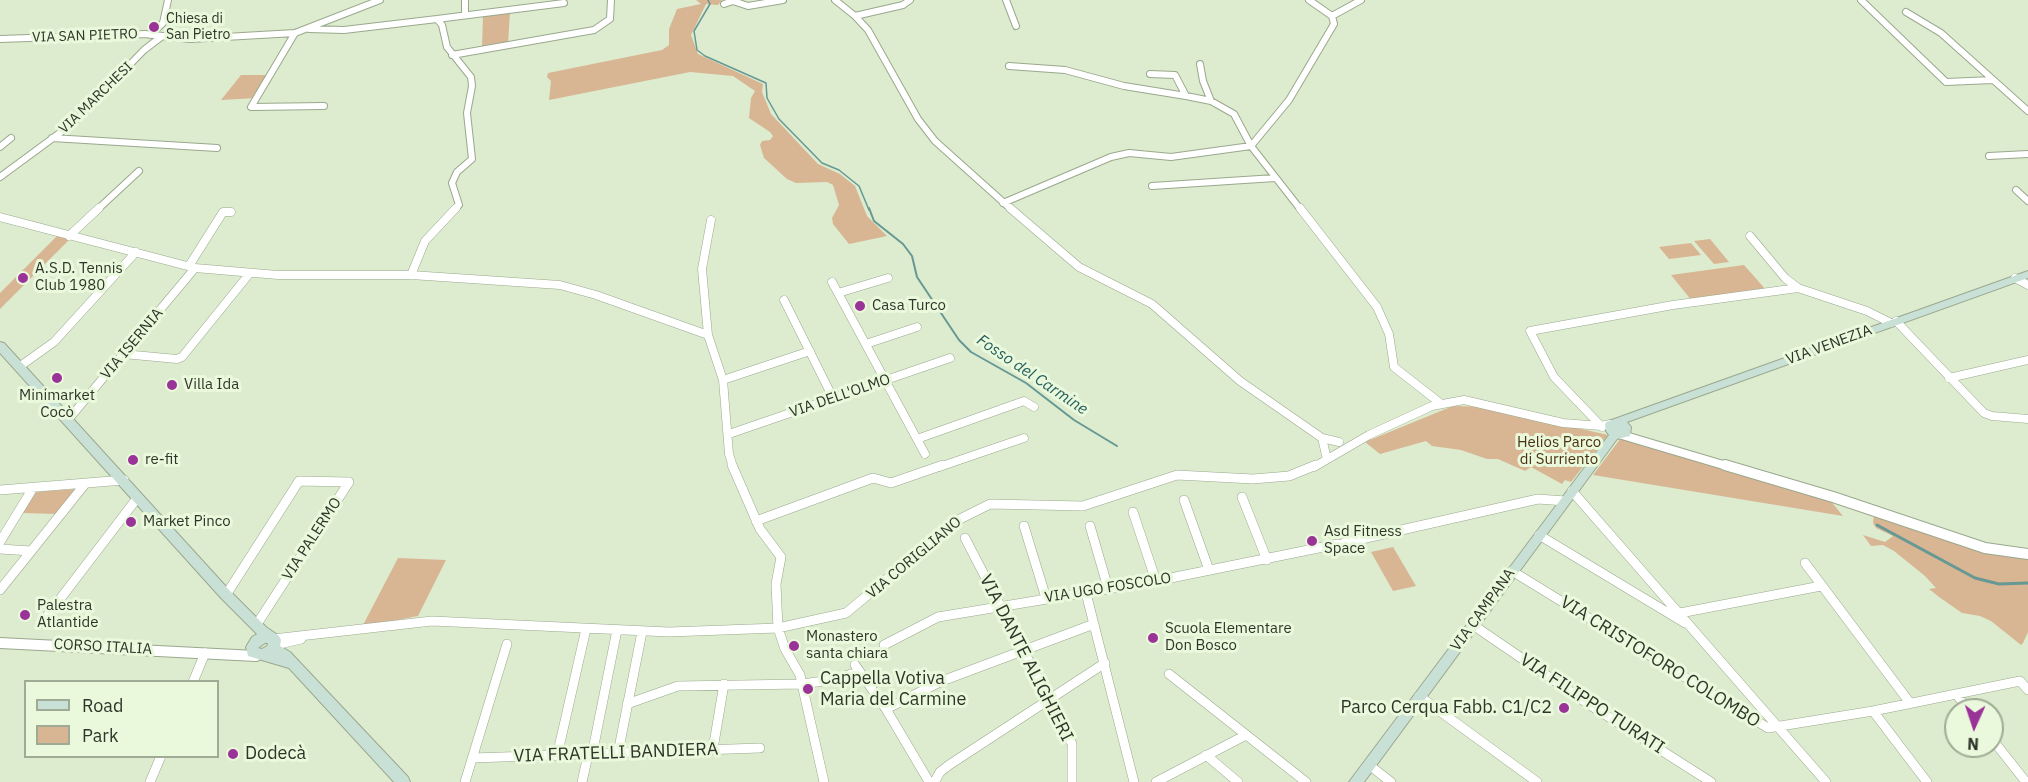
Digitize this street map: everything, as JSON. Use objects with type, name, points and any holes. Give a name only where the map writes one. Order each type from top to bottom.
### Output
[{"type":"main road","name":"VIA VENEZIA","points":[[1616,430],[1630,417],[2028,274]]},
{"type":"main road","points":[[0,346],[226,595],[257,624],[265,646],[285,662],[297,668]]},
{"type":"main road","name":"VIA CAMPANA","points":[[1356,782],[1616,430]]},
{"type":"main road","points":[[265,646],[286,656],[403,782]]},
{"type":"street","points":[[150,35],[163,23],[168,0]]},
{"type":"street","name":"VIA SAN PIETRO","points":[[0,39],[150,35],[190,39],[295,33],[380,0]]},
{"type":"street","points":[[465,0],[465,13]]},
{"type":"street","points":[[452,55],[596,30],[610,19],[611,0]]},
{"type":"street","points":[[724,4],[733,1],[748,6],[783,0]]},
{"type":"street","points":[[835,0],[868,30],[918,119],[935,141],[1003,203],[1079,267],[1161,310],[1240,381],[1322,438],[1339,442]]},
{"type":"street","points":[[855,16],[903,6],[910,0]]},
{"type":"street","points":[[1006,0],[1016,26]]},
{"type":"street","points":[[1003,203],[1111,157],[1129,153],[1171,157],[1251,146],[1299,85],[1332,30],[1334,24],[1332,16],[1310,0]]},
{"type":"street","points":[[1332,16],[1361,0]]},
{"type":"street","points":[[1861,0],[1946,82],[1993,80]]},
{"type":"street","points":[[309,29],[344,30],[564,3]]},
{"type":"street","points":[[1906,12],[1941,33],[2028,111]]},
{"type":"street","points":[[411,275],[425,241],[459,205],[452,188],[454,176],[472,159],[467,113],[472,81],[452,55],[442,37],[441,22],[437,19]]},
{"type":"street","points":[[295,33],[251,107],[324,106]]},
{"type":"street","name":"VIA MARCHESI","points":[[0,177],[12,165],[72,124],[144,50],[160,37]]},
{"type":"street","points":[[1200,64],[1203,81],[1211,101]]},
{"type":"street","points":[[1009,66],[1065,70],[1124,86],[1211,101],[1234,114],[1251,146],[1377,307],[1389,334],[1394,367],[1440,403]]},
{"type":"street","points":[[1150,74],[1175,75],[1186,96]]},
{"type":"street","points":[[0,147],[11,138]]},
{"type":"street","points":[[52,138],[217,148]]},
{"type":"street","points":[[1989,156],[2028,154]]},
{"type":"street","points":[[69,236],[139,171]]},
{"type":"street","points":[[1152,186],[1275,178]]},
{"type":"street","points":[[2016,190],[2028,201]]},
{"type":"street","name":"VIA ISERNIA","points":[[68,420],[192,267],[223,212],[231,212]]},
{"type":"street","points":[[0,217],[192,267],[250,273],[411,275],[560,285],[596,295],[708,335]]},
{"type":"street","points":[[711,220],[702,269],[708,335],[723,380],[729,454],[756,521],[781,557],[776,584],[778,628],[801,684],[824,782]]},
{"type":"street","points":[[1750,236],[1785,278],[1798,288],[1868,311],[1893,322],[1984,413],[1992,416],[2028,419]]},
{"type":"street","points":[[19,367],[54,342],[136,252]]},
{"type":"street","points":[[123,354],[182,357],[250,273]]},
{"type":"street","points":[[838,293],[888,278]]},
{"type":"street","points":[[2015,278],[2028,285]]},
{"type":"street","points":[[832,282],[925,454]]},
{"type":"street","points":[[1798,288],[1673,305],[1530,331],[1554,377],[1616,430],[1637,439],[1876,510],[1975,546],[2028,555]]},
{"type":"street","points":[[784,300],[834,398]]},
{"type":"street","points":[[866,344],[917,327]]},
{"type":"street","points":[[723,380],[810,351]]},
{"type":"street","name":"VIA DELL'OLMO","points":[[729,434],[950,358]]},
{"type":"street","points":[[1949,378],[2028,360]]},
{"type":"street","name":"VIA CORIGLIANO","points":[[314,635],[432,621],[642,632],[778,628],[846,613],[931,541],[976,508],[990,504],[1083,506],[1177,475],[1232,478],[1289,476],[1310,469],[1369,435],[1440,403],[1464,399],[1563,423],[1616,430]]},
{"type":"street","points":[[917,439],[1024,402],[1034,407]]},
{"type":"street","points":[[756,521],[873,478],[891,483],[1024,438]]},
{"type":"street","points":[[1322,438],[1326,455]]},
{"type":"street","points":[[0,490],[124,480]]},
{"type":"street","name":"VIA PALERMO","points":[[226,595],[299,481],[349,482],[257,624]]},
{"type":"street","points":[[0,590],[85,483]]},
{"type":"street","points":[[0,542],[33,488]]},
{"type":"street","points":[[1573,489],[1780,728],[2020,681],[2028,690]]},
{"type":"street","points":[[1242,496],[1267,560]]},
{"type":"street","points":[[40,624],[138,497]]},
{"type":"street","name":"VIA UGO FOSCOLO","points":[[884,645],[938,617],[1267,560],[1538,499],[1564,501]]},
{"type":"street","points":[[1184,500],[1209,570]]},
{"type":"street","points":[[1133,512],[1156,581]]},
{"type":"street","points":[[1024,526],[1046,598]]},
{"type":"street","points":[[1090,526],[1108,588]]},
{"type":"street","points":[[1539,535],[1692,626]]},
{"type":"street","name":"VIA DANTE ALIGHIERI","points":[[965,538],[1072,744],[1072,782]]},
{"type":"street","points":[[0,549],[31,551]]},
{"type":"street","points":[[1805,563],[1910,703]]},
{"type":"street","name":"VIA CRISTOFORO COLOMBO","points":[[1512,571],[1762,726],[1780,728],[1826,782]]},
{"type":"street","points":[[1680,613],[1821,586]]},
{"type":"street","points":[[1086,593],[1134,782]]},
{"type":"street","points":[[886,710],[942,681],[1094,624]]},
{"type":"street","name":"VIA FILIPPO TURATI","points":[[1473,625],[1590,705],[1711,782]]},
{"type":"street","points":[[557,756],[586,629]]},
{"type":"street","points":[[582,782],[617,630]]},
{"type":"street","points":[[618,753],[642,632]]},
{"type":"street","points":[[265,646],[314,635]]},
{"type":"street","points":[[265,646],[292,642],[314,635]]},
{"type":"street","points":[[286,656],[292,642]]},
{"type":"street","name":"CORSO ITALIA","points":[[0,643],[205,653],[265,646]]},
{"type":"street","points":[[465,782],[507,644]]},
{"type":"street","points":[[193,680],[205,653]]},
{"type":"street","points":[[627,704],[678,687],[724,684],[801,684],[831,680],[857,668],[931,781],[949,765],[1105,663]]},
{"type":"street","points":[[1169,674],[1306,782]]},
{"type":"street","points":[[713,749],[724,684]]},
{"type":"street","points":[[1956,693],[1960,698]]},
{"type":"street","points":[[1419,696],[1537,782]]},
{"type":"street","points":[[1873,711],[1927,782]]},
{"type":"street","points":[[1156,782],[1246,735]]},
{"type":"street","name":"VIA FRATELLI BANDIERA","points":[[472,758],[760,748]]},
{"type":"street","points":[[2004,754],[2026,782]]},
{"type":"street","points":[[1206,755],[1238,782]]},
{"type":"street","points":[[150,782],[160,758]]},
{"type":"street","points":[[1369,765],[1391,782]]},
{"type":"green space","points":[[696,0],[722,0],[718,5],[706,4],[691,35],[698,54],[763,84],[762,92],[771,114],[818,164],[840,174],[855,186],[867,216],[887,236],[849,244],[833,224],[832,218],[839,205],[833,185],[827,182],[796,183],[787,179],[764,158],[760,145],[762,141],[770,140],[773,136],[749,118],[751,98],[755,91],[733,76],[690,72],[549,100],[551,81],[547,77],[548,73],[662,50],[669,45],[669,29],[677,9],[701,4]]},
{"type":"green space","points":[[510,12],[508,44],[482,48],[483,15]]},
{"type":"green space","points":[[241,75],[268,75],[256,98],[221,100]]},
{"type":"green space","name":"A.S.D. Tennis Club 1980","points":[[57,236],[70,239],[0,309],[0,293]]},
{"type":"green space","points":[[1710,239],[1729,262],[1714,264],[1694,241]]},
{"type":"green space","points":[[1691,243],[1701,255],[1669,259],[1659,247]]},
{"type":"green space","points":[[1744,265],[1767,291],[1692,301],[1671,275]]},
{"type":"green space","name":"Helios Parco di Surriento","points":[[1453,406],[1484,407],[1608,435],[1571,482],[1565,480],[1562,484],[1531,467],[1525,471],[1498,459],[1487,459],[1461,450],[1432,446],[1426,441],[1380,454],[1365,442]]},
{"type":"green space","points":[[1621,438],[1829,499],[1843,516],[1593,475]]},
{"type":"green space","points":[[78,489],[57,514],[22,513],[34,492]]},
{"type":"green space","points":[[1874,514],[1996,555],[2028,559],[2028,632],[2023,643],[2021,645],[1991,621],[1980,616],[1962,613],[1939,597],[1929,589],[1936,588],[1925,576],[1894,551],[1883,545],[1871,546],[1863,535],[1885,542],[1893,536],[1876,528],[1873,523]]},
{"type":"green space","points":[[1393,547],[1416,586],[1393,591],[1371,552]]},
{"type":"green space","points":[[398,558],[446,560],[418,616],[362,627]]},
{"type":"waterway","name":"Fosso del Carmine","points":[[708,0],[710,4],[694,31],[697,50],[705,56],[766,83],[767,98],[779,119],[822,163],[839,170],[859,186],[869,210]]},
{"type":"waterway","name":"Fosso del Carmine","points":[[869,208],[874,221],[903,244],[912,256],[917,277],[959,340],[971,352],[1026,383],[1074,420],[1117,446]]},
{"type":"waterway","points":[[1877,525],[1975,578],[1999,584],[2028,583]]},
{"type":"place","name":"Chiesa di San Pietro","points":[[154,27]]},
{"type":"place","name":"A.S.D. Tennis Club 1980","points":[[23,278]]},
{"type":"place","name":"Casa Turco","points":[[860,306]]},
{"type":"place","name":"Minimarket Cocò","points":[[57,378]]},
{"type":"place","name":"Villa Ida","points":[[172,385]]},
{"type":"place","name":"re-fit","points":[[133,460]]},
{"type":"place","name":"Market Pinco","points":[[131,522]]},
{"type":"place","name":"Asd Fitness Space","points":[[1312,541]]},
{"type":"place","name":"Palestra Atlantide","points":[[25,615]]},
{"type":"place","name":"Scuola Elementare Don Bosco","points":[[1153,638]]},
{"type":"place","name":"Monastero santa chiara","points":[[794,646]]},
{"type":"place","name":"Cappella Votiva Maria del Carmine","points":[[808,689]]},
{"type":"place","name":"Parco Cerqua Fabb. C1/C2","points":[[1564,708]]},
{"type":"place","name":"Dodecà","points":[[233,754]]}]
